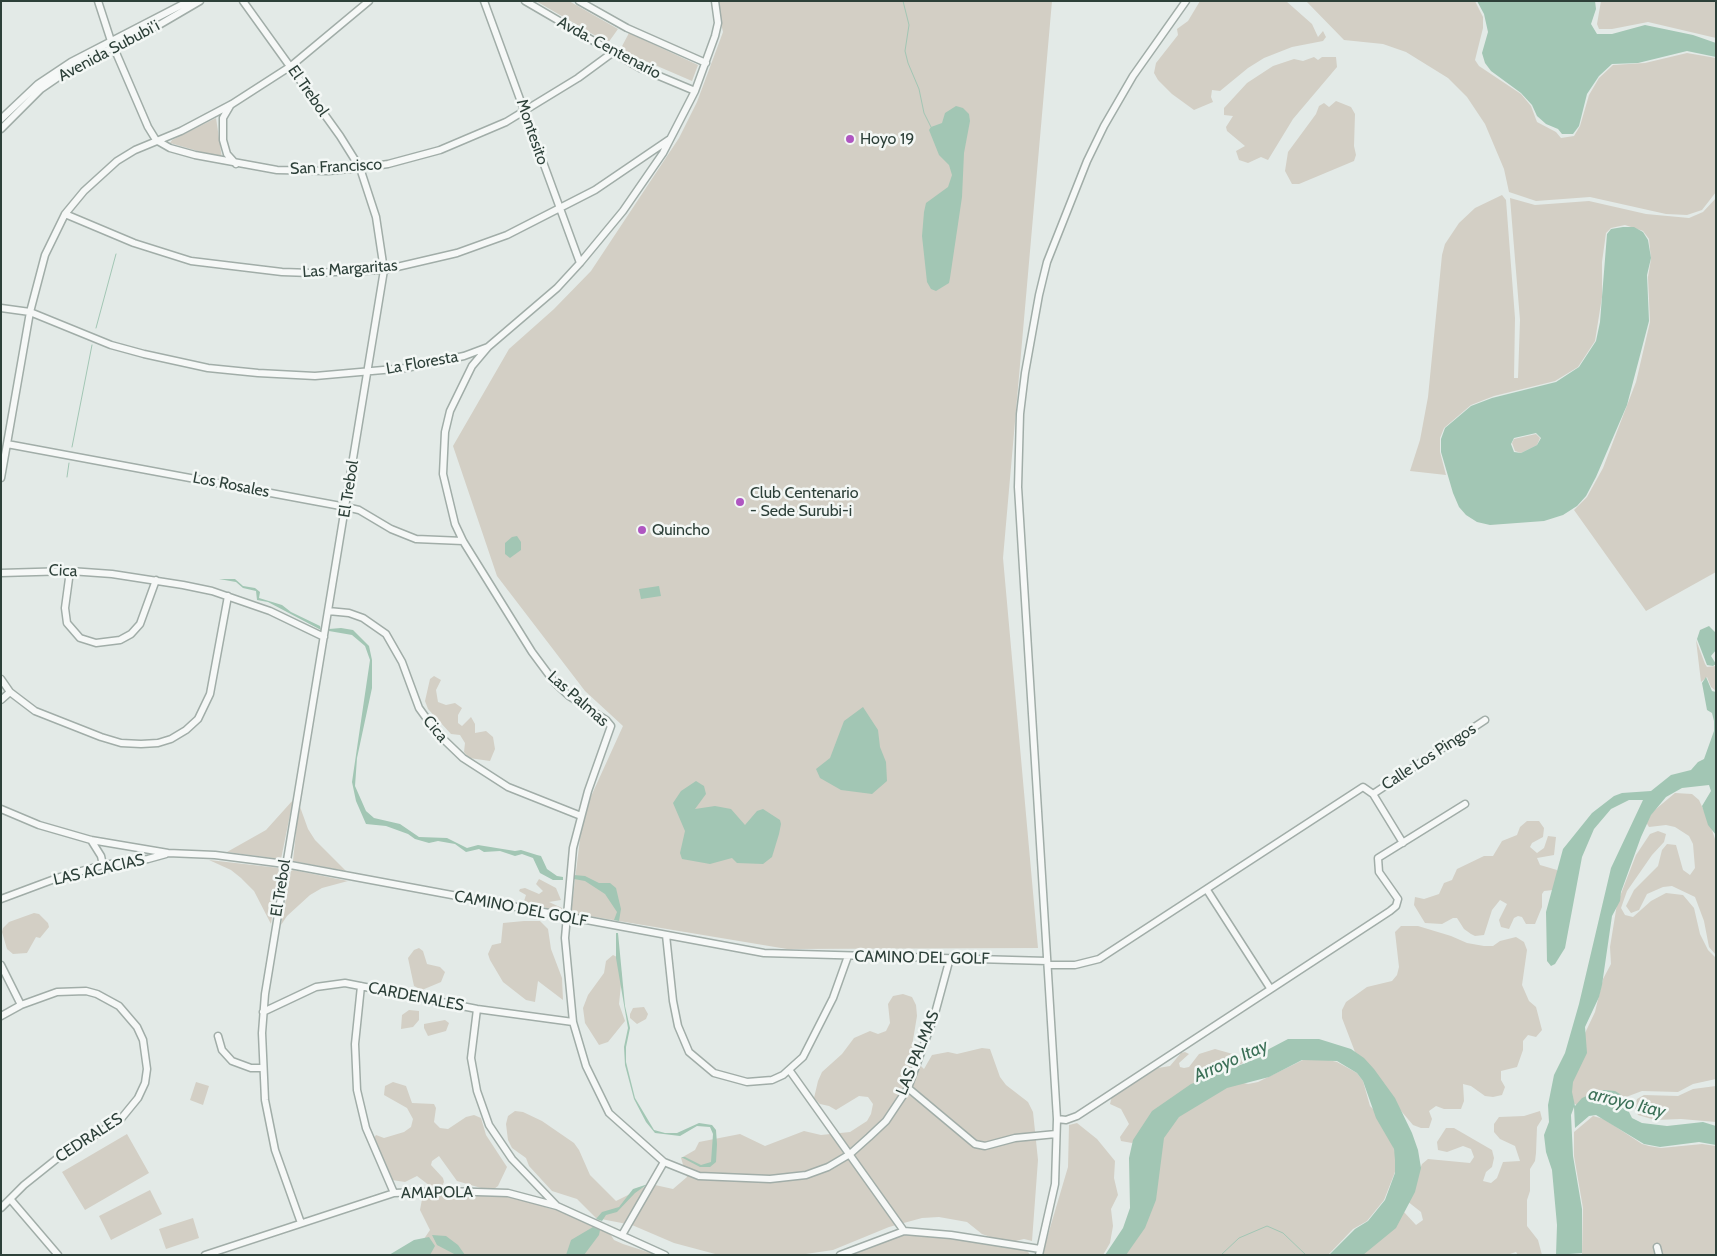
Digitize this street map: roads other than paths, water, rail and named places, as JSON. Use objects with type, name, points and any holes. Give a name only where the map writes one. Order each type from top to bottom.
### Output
[{"type":"street","points":[[98,1],[112,44],[148,127],[156,140]]},
{"type":"street","name":"Avenida Sububi'i","points":[[1,129],[26,103],[55,79],[112,44],[189,1]]},
{"type":"street","name":"Avenida Sububi'i","points":[[1,120],[22,98],[52,74],[85,53],[159,25],[200,1]]},
{"type":"street","name":"El Trebol","points":[[243,1],[291,66],[360,168],[376,217],[384,270],[285,864],[263,1012],[265,1100],[271,1134],[285,1182],[300,1223]]},
{"type":"street","points":[[1,478],[30,312],[45,255],[65,214],[99,175],[117,161],[156,140],[181,131],[232,104],[291,66],[369,1]]},
{"type":"street","name":"Montesito","points":[[484,1],[580,264]]},
{"type":"street","name":"Avda. Centenario","points":[[525,1],[640,68],[695,91]]},
{"type":"street","name":"Avda. Centenario","points":[[579,1],[627,28],[706,63]]},
{"type":"street","name":"La Floresta","points":[[1,308],[30,312],[111,345],[208,368],[292,376],[406,368],[464,356],[488,348],[557,288],[580,264],[624,211],[672,138],[695,91],[706,63],[718,23],[715,1]]},
{"type":"street","points":[[840,1255],[904,1231],[951,1235],[1039,1252],[1055,1184],[1057,1119],[1018,486],[1020,414],[1038,295],[1047,262],[1087,161],[1104,126],[1133,76],[1186,1]]},
{"type":"street","name":"San Francisco","points":[[156,140],[170,148],[236,164],[301,171],[360,168],[388,164],[440,150],[506,122],[578,78],[612,53]]},
{"type":"street","points":[[232,104],[223,118],[222,128],[227,154],[236,164]]},
{"type":"street","name":"Las Margaritas","points":[[65,214],[134,243],[191,261],[242,269],[291,272],[384,270],[434,259],[484,244],[559,210],[595,190],[672,138]]},
{"type":"street","name":"Las Palmas","points":[[488,348],[472,366],[450,411],[445,432],[443,474],[455,524],[463,542],[544,671],[569,696],[601,716],[611,726],[581,816],[569,874],[566,960],[573,1022]]},
{"type":"street","points":[[464,356],[469,357],[472,366]]},
{"type":"street","name":"Los Rosales","points":[[7,444],[346,507],[359,510],[391,529],[416,539],[463,542]]},
{"type":"street","points":[[449,540],[455,531],[455,524]]},
{"type":"street","points":[[70,571],[65,608],[67,623],[80,638],[96,643],[120,640],[131,634],[140,624],[156,580]]},
{"type":"street","name":"Cica","points":[[1,574],[70,571],[156,580],[228,596],[270,611],[324,637]]},
{"type":"street","points":[[1,679],[10,692],[35,711],[101,737],[121,743],[141,744],[158,743],[171,739],[186,730],[198,719],[210,694],[228,596]]},
{"type":"street","name":"Cica","points":[[328,611],[348,613],[363,618],[386,634],[402,662],[419,708],[436,733],[463,758],[508,787],[581,816]]},
{"type":"street","points":[[1,700],[10,692]]},
{"type":"street","name":"Calle Los Pingos","points":[[1372,794],[1485,720]]},
{"type":"street","name":"CAMINO DEL GOLF","points":[[1,809],[39,825],[91,840],[168,853],[216,855],[285,864],[566,918],[764,953],[950,958],[1075,965],[1099,959],[1357,790],[1363,787],[1372,794]]},
{"type":"street","points":[[1372,794],[1403,842]]},
{"type":"street","points":[[1057,1119],[1066,1120],[1077,1116],[1396,906],[1398,899],[1379,872],[1378,858],[1465,804]]},
{"type":"street","points":[[91,840],[101,856],[103,866]]},
{"type":"street","name":"LAS ACACIAS","points":[[1,899],[60,877],[103,866],[148,859],[168,853]]},
{"type":"street","points":[[1206,890],[1270,988]]},
{"type":"street","points":[[666,935],[670,980],[678,1026],[685,1044],[695,1059],[714,1073],[747,1082],[772,1080],[790,1072],[803,1057],[821,1025],[848,956]]},
{"type":"street","name":"LAS PALMAS","points":[[573,1022],[586,1066],[609,1114],[664,1162],[699,1176],[770,1179],[806,1175],[828,1167],[850,1154],[886,1120],[908,1088],[934,1017],[950,958]]},
{"type":"street","points":[[1,966],[21,1005]]},
{"type":"street","name":"CARDENALES","points":[[263,1012],[316,987],[345,983],[477,1010],[573,1022]]},
{"type":"street","points":[[361,986],[355,1044],[360,1108],[366,1128],[394,1193]]},
{"type":"street","name":"CEDRALES","points":[[1,1016],[21,1005],[44,996],[70,990],[97,994],[114,1002],[129,1015],[137,1027],[143,1040],[147,1070],[145,1083],[138,1098],[120,1120],[64,1153],[24,1185],[1,1208]]},
{"type":"street","points":[[477,1010],[471,1058],[477,1091],[489,1125],[498,1141],[525,1174],[557,1206]]},
{"type":"street","points":[[218,1036],[222,1050],[232,1061],[251,1068],[263,1068]]},
{"type":"street","points":[[790,1072],[904,1231]]},
{"type":"street","points":[[908,1088],[975,1144],[985,1146],[1015,1138],[1056,1134]]},
{"type":"street","points":[[622,1235],[664,1162]]},
{"type":"street","name":"AMAPOLA","points":[[205,1255],[394,1193],[508,1192],[557,1206],[665,1255]]},
{"type":"street","points":[[11,1200],[58,1255]]},
{"type":"street","points":[[1657,1247],[1659,1255]]},
{"type":"waterway","points":[[903,1],[909,25],[905,51],[919,89],[924,113],[931,127]]},
{"type":"waterway","points":[[96,328],[116,254]]},
{"type":"waterway","points":[[72,447],[92,345]]},
{"type":"waterway","points":[[67,477],[69,463]]},
{"type":"waterway","points":[[1221,1255],[1239,1238],[1267,1226],[1283,1233],[1306,1255]]},
{"type":"place","name":"Hoyo 19","points":[[850,139]]},
{"type":"place","name":"Club Centenario - Sede Surubi-i","points":[[740,502]]},
{"type":"place","name":"Quincho","points":[[642,530]]},
{"type":"water label","name":"Arroyo Itay","points":[[1231,1061]]},
{"type":"water label","name":"arroyo Itay","points":[[1627,1103]]}]
